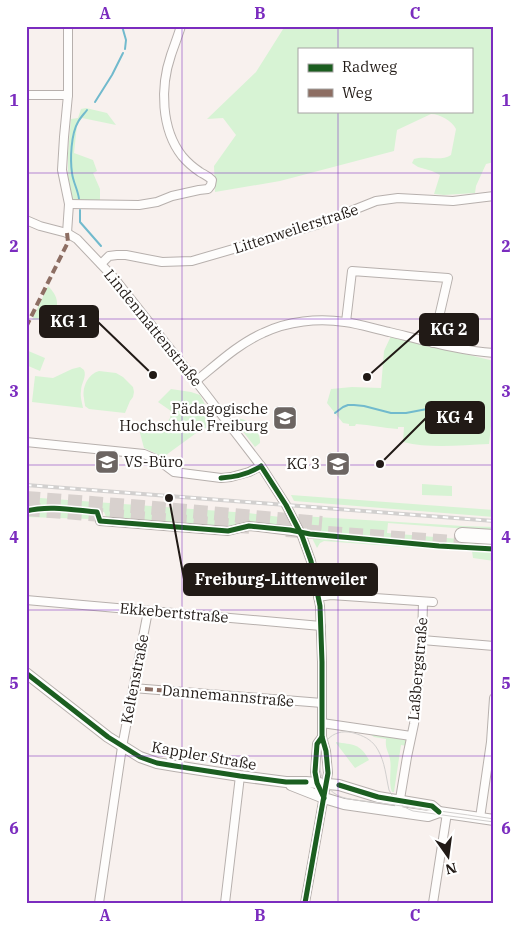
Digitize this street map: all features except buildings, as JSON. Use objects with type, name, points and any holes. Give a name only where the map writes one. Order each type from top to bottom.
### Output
[{"type":"highway","points":[[462,535],[494,537]]},
{"type":"street","points":[[26,220],[67,233],[69,204],[62,170],[68,95],[68,26]]},
{"type":"street","points":[[69,204],[139,205],[208,189],[211,185],[212,180],[208,175],[201,173],[183,157],[171,136],[167,121],[164,86],[170,57],[182,26]]},
{"type":"street","points":[[26,95],[68,95]]},
{"type":"street","name":"Littenweilerstraße","points":[[101,264],[108,256],[117,255],[162,262],[192,261],[316,225],[376,201],[398,198],[453,201],[494,196]]},
{"type":"street","name":"Lindenmattenstraße","points":[[67,233],[77,239],[101,264],[196,381],[261,466],[286,505],[300,532],[311,561],[321,626],[322,736],[326,751],[328,773],[322,784]]},
{"type":"street","points":[[346,322],[352,271],[448,278],[433,343]]},
{"type":"street","points":[[196,381],[252,338],[282,325],[303,321],[327,320],[346,322],[433,343],[494,353]]},
{"type":"street","points":[[26,442],[144,454],[158,460],[174,472],[221,478],[249,472],[261,466]]},
{"type":"street","points":[[100,521],[228,530],[248,526],[300,532]]},
{"type":"street","points":[[318,597],[331,595],[433,602]]},
{"type":"street","name":"Ekkebertstraße","points":[[26,600],[321,626]]},
{"type":"street","name":"Laßbergstraße","points":[[398,812],[414,724],[422,640],[423,602]]},
{"type":"street","name":"Keltenstraße","points":[[99,903],[122,747],[148,611]]},
{"type":"street","points":[[422,640],[494,646]]},
{"type":"street","name":"Kappler Straße","points":[[26,673],[101,732],[140,757],[157,762],[240,776],[286,782],[339,785],[372,795],[432,806],[443,813]]},
{"type":"street","name":"Dannemannstraße","points":[[133,688],[322,703]]},
{"type":"street","points":[[480,818],[491,742],[494,698]]},
{"type":"street","name":"Laßbergstraße","points":[[322,723],[411,736]]},
{"type":"street","name":"Lindenmattenstraße","points":[[322,736],[317,744],[314,772],[322,784],[324,798]]},
{"type":"street","points":[[226,903],[240,776]]},
{"type":"street","name":"Kappler Straße","points":[[286,782],[344,804],[428,816],[443,813]]},
{"type":"street","points":[[305,903],[324,798]]},
{"type":"street","points":[[433,903],[443,813],[494,820]]},
{"type":"green space","points":[[285,26],[494,26],[494,162],[486,164],[476,186],[475,193],[434,194],[440,175],[412,163],[414,159],[418,158],[442,158],[451,155],[456,129],[452,123],[438,115],[431,114],[397,130],[394,151],[280,181],[215,192],[214,166],[236,135],[223,118],[207,119],[256,72]]},
{"type":"green space","points":[[86,108],[107,113],[116,125],[82,118],[77,125],[74,153],[93,160],[97,171],[93,173],[100,189],[100,201],[72,201],[68,175],[71,119],[78,118],[81,109]]},
{"type":"green space","points":[[48,286],[57,301],[53,318],[32,320]]},
{"type":"green space","points":[[391,336],[494,361],[494,399],[489,444],[446,446],[414,444],[403,442],[404,427],[398,427],[398,429],[356,424],[355,426],[349,426],[349,424],[343,423],[327,403],[331,389],[352,387],[381,388],[384,351]]},
{"type":"green space","points":[[26,350],[45,358],[40,371],[26,365]]},
{"type":"green space","points":[[80,367],[85,373],[81,393],[83,408],[32,402],[35,376],[53,378]]},
{"type":"green space","points":[[99,371],[116,373],[133,387],[133,397],[125,413],[89,409],[85,406],[85,385],[92,375]]},
{"type":"green space","points":[[171,389],[200,395],[209,412],[219,424],[216,430],[203,428],[162,458],[144,448],[140,433],[146,419],[151,422],[166,424],[170,418],[171,411],[158,402]]},
{"type":"green space","points":[[237,418],[248,421],[256,429],[260,443],[255,447],[234,420]]},
{"type":"green space","points":[[422,484],[452,486],[452,496],[422,495]]},
{"type":"green space","points":[[291,495],[494,510],[494,517],[294,501]]},
{"type":"green space","points":[[26,497],[248,513],[283,518],[286,527],[248,524],[227,528],[107,519],[104,512],[92,511],[91,519],[26,517]]},
{"type":"green space","points":[[301,516],[494,527],[494,531],[388,523],[387,533],[494,542],[494,561],[473,558],[472,551],[324,541],[317,548]]},
{"type":"green space","points":[[345,730],[405,738],[407,746],[401,745],[394,792],[392,792],[391,788],[390,763],[386,739]]},
{"type":"green space","points":[[336,742],[359,748],[366,754],[369,760],[355,768]]},
{"type":"waterway","points":[[122,26],[126,40],[125,49]]},
{"type":"waterway","points":[[95,102],[123,53]]},
{"type":"waterway","points":[[79,199],[72,173],[72,147],[76,127],[87,110]]},
{"type":"waterway","points":[[80,210],[80,222],[101,246]]},
{"type":"waterway","points":[[335,413],[343,407],[354,405],[391,413],[406,413],[427,409],[437,410],[455,417]]},
{"type":"tunnel","points":[[26,498],[322,523]]},
{"type":"tunnel","points":[[26,509],[252,527]]},
{"type":"tunnel","points":[[286,530],[494,545]]},
{"type":"tram line","points":[[494,819],[440,811],[414,808],[400,806],[387,804],[386,804],[380,803],[354,800],[337,795],[328,787],[322,776],[320,765],[321,753],[325,743],[333,735],[343,732],[360,735],[372,742],[378,750],[384,765],[389,790],[393,797],[399,803],[402,805],[405,807],[413,811],[494,822]]},
{"type":"railway","points":[[26,485],[494,521]]},
{"type":"marked path","points":[[26,327],[68,242],[67,233]]},
{"type":"marked path","points":[[133,688],[280,700]]},
{"type":"cycle path","points":[[221,478],[242,475],[261,466],[286,505],[302,536],[311,561],[320,606],[322,737],[326,751],[328,773],[305,903]]},
{"type":"cycle path","points":[[26,511],[44,508],[70,509],[97,512],[100,521],[228,531],[249,526],[310,534],[494,549]]},
{"type":"cycle path","points":[[26,673],[108,737],[140,757],[157,763],[240,776],[286,782],[306,782]]},
{"type":"cycle path","points":[[322,737],[317,744],[315,772],[317,783],[324,798]]},
{"type":"cycle path","points":[[339,785],[378,797],[432,806],[439,812]]},
{"type":"place","name":"KG 1","points":[[153,375]]},
{"type":"place","name":"KG 2","points":[[367,377]]},
{"type":"place","name":"Pädagogische Hochschule Freiburg","points":[[285,418]]},
{"type":"place","name":"VS-Büro","points":[[107,462]]},
{"type":"place","name":"KG 3","points":[[338,464]]},
{"type":"place","name":"KG 4","points":[[380,464]]},
{"type":"place","name":"Freiburg-Littenweiler","points":[[169,498]]}]
